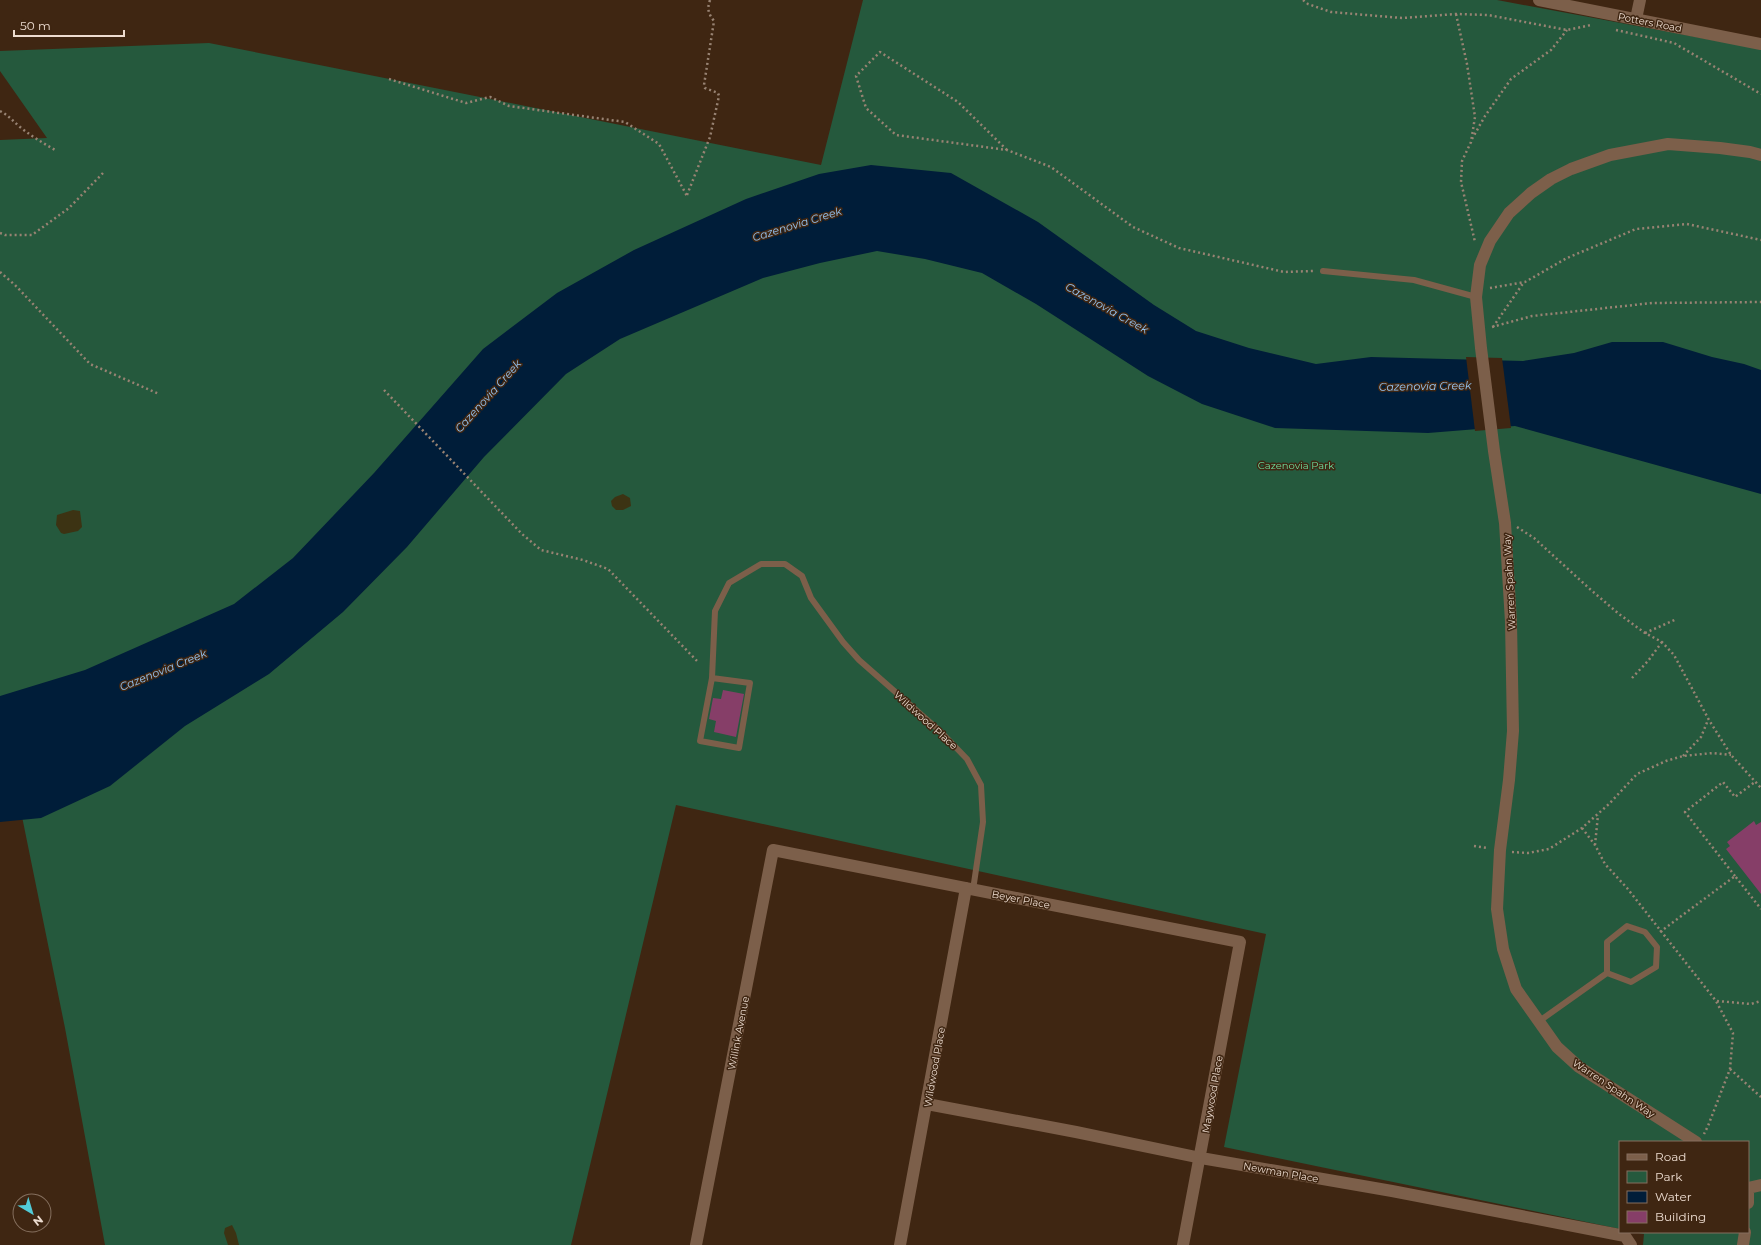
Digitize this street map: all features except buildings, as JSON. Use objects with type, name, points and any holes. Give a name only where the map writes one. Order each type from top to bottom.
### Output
[{"type":"street","name":"Potters Road","points":[[1539,0],[1761,44]]},
{"type":"street","points":[[1636,20],[1640,0]]},
{"type":"street","name":"Warren Spahn Way","points":[[1699,1139],[1579,1066],[1557,1047],[1516,990],[1503,949],[1498,909],[1500,850],[1509,780],[1513,731],[1513,677],[1505,523],[1494,451],[1476,297],[1480,265],[1490,241],[1509,213],[1531,193],[1552,179],[1571,169],[1610,155],[1668,144],[1720,148],[1761,155]]},
{"type":"street","name":"Willink Avenue","points":[[696,1245],[773,850],[802,856]]},
{"type":"street","name":"Beyer Place","points":[[802,856],[1240,942]]},
{"type":"street","name":"Wildwood Place","points":[[900,1245],[970,889]]},
{"type":"street","name":"Maywood Place","points":[[1183,1245],[1240,942]]},
{"type":"street","name":"Newman Place","points":[[927,1104],[1076,1132],[1200,1158],[1392,1191],[1625,1236],[1631,1245]]},
{"type":"street","points":[[1749,1188],[1761,1185]]},
{"type":"street","points":[[1743,1245],[1745,1233]]},
{"type":"lane","points":[[1323,271],[1414,280],[1476,297]]},
{"type":"lane","name":"Wildwood Place","points":[[712,678],[715,611],[729,583],[761,564],[786,564],[802,576],[811,598],[842,642],[859,660],[941,732],[967,759],[981,785],[983,822],[970,889]]},
{"type":"lane","points":[[712,678],[750,683],[739,748],[700,741],[712,678]]},
{"type":"lane","points":[[1626,926],[1645,932],[1657,947],[1656,967],[1631,982],[1607,973],[1607,942],[1626,926]]},
{"type":"lane","points":[[1538,1022],[1607,973]]},
{"type":"path","points":[[389,79],[466,103],[490,97],[509,106],[625,122],[659,144],[687,196],[710,137],[720,96],[718,93],[705,88],[704,85],[714,20],[709,14],[708,9],[710,0]]},
{"type":"path","points":[[1303,0],[1308,4],[1331,12],[1402,18],[1456,14],[1488,16],[1568,30],[1591,25],[1599,26]]},
{"type":"path","points":[[1456,14],[1467,64],[1475,117],[1470,142]]},
{"type":"path","points":[[1476,247],[1461,182],[1462,161],[1470,142],[1485,116],[1512,79],[1551,50],[1568,30]]},
{"type":"path","points":[[1614,30],[1674,43],[1761,94]]},
{"type":"path","points":[[1007,150],[958,102],[880,52],[856,76],[866,108],[896,136],[1007,150],[1051,167],[1133,227],[1179,248],[1284,272],[1323,271]]},
{"type":"path","points":[[0,111],[8,115],[20,127],[40,142],[55,150]]},
{"type":"path","points":[[0,233],[32,235],[69,208],[103,173]]},
{"type":"path","points":[[1496,288],[1525,282],[1567,258],[1636,229],[1687,224],[1761,240]]},
{"type":"path","points":[[0,272],[15,285],[90,364],[159,394]]},
{"type":"path","points":[[1525,282],[1493,327],[1532,316],[1652,302],[1761,302]]},
{"type":"path","points":[[384,390],[522,534],[541,550],[583,560],[608,569],[698,662]]},
{"type":"path","points":[[1517,527],[1534,538],[1619,614],[1645,633],[1662,642],[1674,655],[1709,720],[1731,755],[1761,788]]},
{"type":"path","points":[[1645,633],[1676,619]]},
{"type":"path","points":[[1632,678],[1648,661],[1662,642]]},
{"type":"path","points":[[1683,756],[1701,738],[1709,720]]},
{"type":"path","points":[[1512,852],[1528,853],[1549,849],[1582,828],[1598,814],[1637,774],[1666,761],[1683,756],[1713,753],[1731,755]]},
{"type":"path","points":[[1755,782],[1735,797],[1723,782],[1685,812],[1761,909]]},
{"type":"path","points":[[1595,845],[1598,814]]},
{"type":"path","points":[[1582,828],[1595,845],[1605,864],[1627,888],[1716,1002],[1733,1033],[1730,1069],[1708,1126],[1699,1139]]},
{"type":"path","points":[[1474,846],[1487,848]]},
{"type":"path","points":[[1651,939],[1735,876]]},
{"type":"path","points":[[1716,1002],[1751,1004],[1761,1001]]},
{"type":"path","points":[[1730,1069],[1761,1096]]},
{"type":"green space","name":"Cazenovia Park","points":[[863,0],[1497,0],[1761,49],[1761,1245],[1643,1245],[1644,1234],[1638,1233],[1749,1233],[1749,1141],[1619,1141],[1619,1229],[1224,1147],[1266,934],[676,805],[571,1245],[105,1245],[65,1028],[16,787],[0,760],[0,140],[47,138],[0,71],[0,51],[209,43],[821,165]]},
{"type":"sand","points":[[623,494],[630,498],[631,506],[623,510],[616,510],[612,506],[611,501],[615,497]]},
{"type":"sand","points":[[73,510],[80,511],[82,527],[78,531],[64,534],[61,533],[56,525],[57,515]]},
{"type":"sand","points":[[232,1225],[239,1245],[228,1245],[224,1233],[225,1228]]},
{"type":"water","name":"Cazenovia Creek","points":[[871,165],[951,173],[1038,222],[1154,305],[1196,331],[1249,348],[1316,364],[1371,357],[1523,361],[1574,353],[1612,342],[1663,342],[1761,370],[1761,494],[1515,426],[1428,433],[1275,428],[1202,404],[1148,376],[1036,304],[982,273],[925,259],[877,251],[820,263],[763,278],[620,339],[566,374],[484,457],[407,547],[343,612],[269,674],[185,726],[110,786],[41,818],[0,822],[0,696],[85,670],[234,604],[293,558],[374,473],[483,349],[557,293],[634,250],[746,199],[819,174]]},
{"type":"pier","points":[[1466,357],[1502,358],[1511,428],[1475,431]]}]
